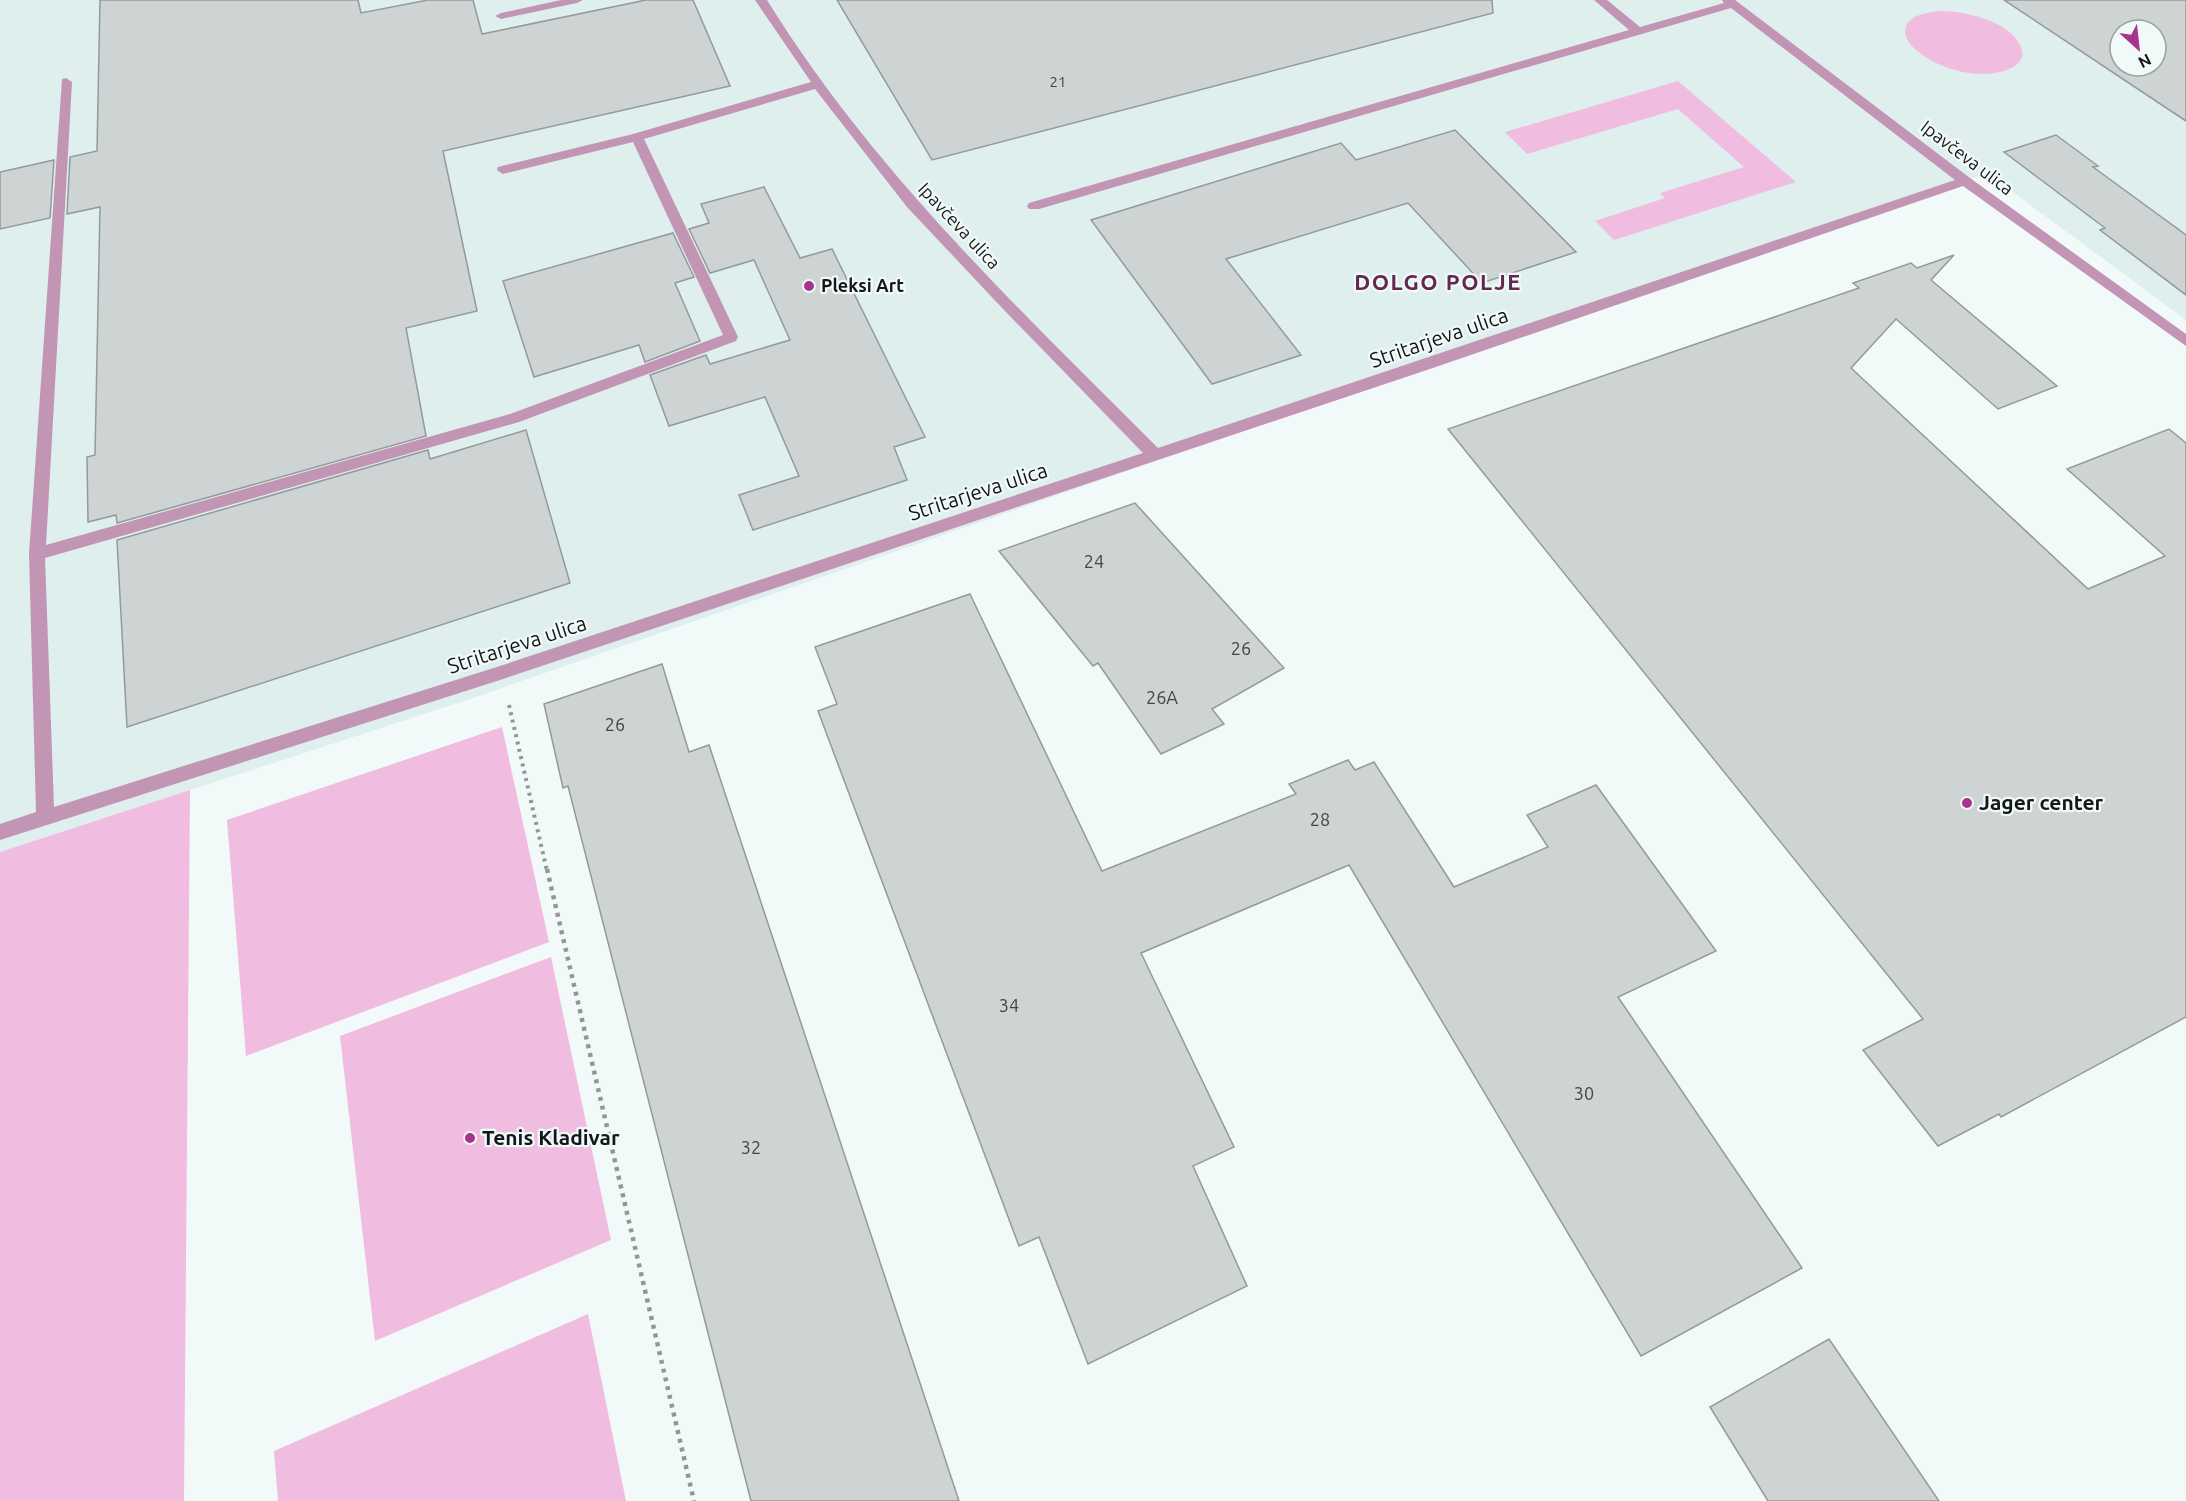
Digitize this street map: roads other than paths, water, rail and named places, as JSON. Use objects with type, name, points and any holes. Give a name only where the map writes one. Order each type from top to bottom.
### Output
[{"type":"street","points":[[501,16],[577,0]]},
{"type":"street","name":"Ipavčeva ulica","points":[[761,0],[819,84],[912,204],[1009,307],[1155,455]]},
{"type":"street","points":[[1600,0],[1638,32]]},
{"type":"street","points":[[1034,206],[1638,32],[1730,2]]},
{"type":"street","name":"Ipavčeva ulica","points":[[1730,2],[1965,181],[2186,341]]},
{"type":"street","points":[[45,818],[37,554],[66,82]]},
{"type":"street","points":[[503,170],[637,137],[819,84]]},
{"type":"street","points":[[37,554],[514,418],[731,337],[637,137]]},
{"type":"street","name":"Stritarjeva ulica","points":[[0,832],[500,673],[1155,455],[1965,181]]},
{"type":"place","name":"Pleksi Art","points":[[809,286]]},
{"type":"place","name":"Jager center","points":[[1967,803]]},
{"type":"place","name":"Tenis Kladivar","points":[[470,1138]]},
{"type":"district","name":"DOLGO POLJE","points":[[1438,282]]}]
